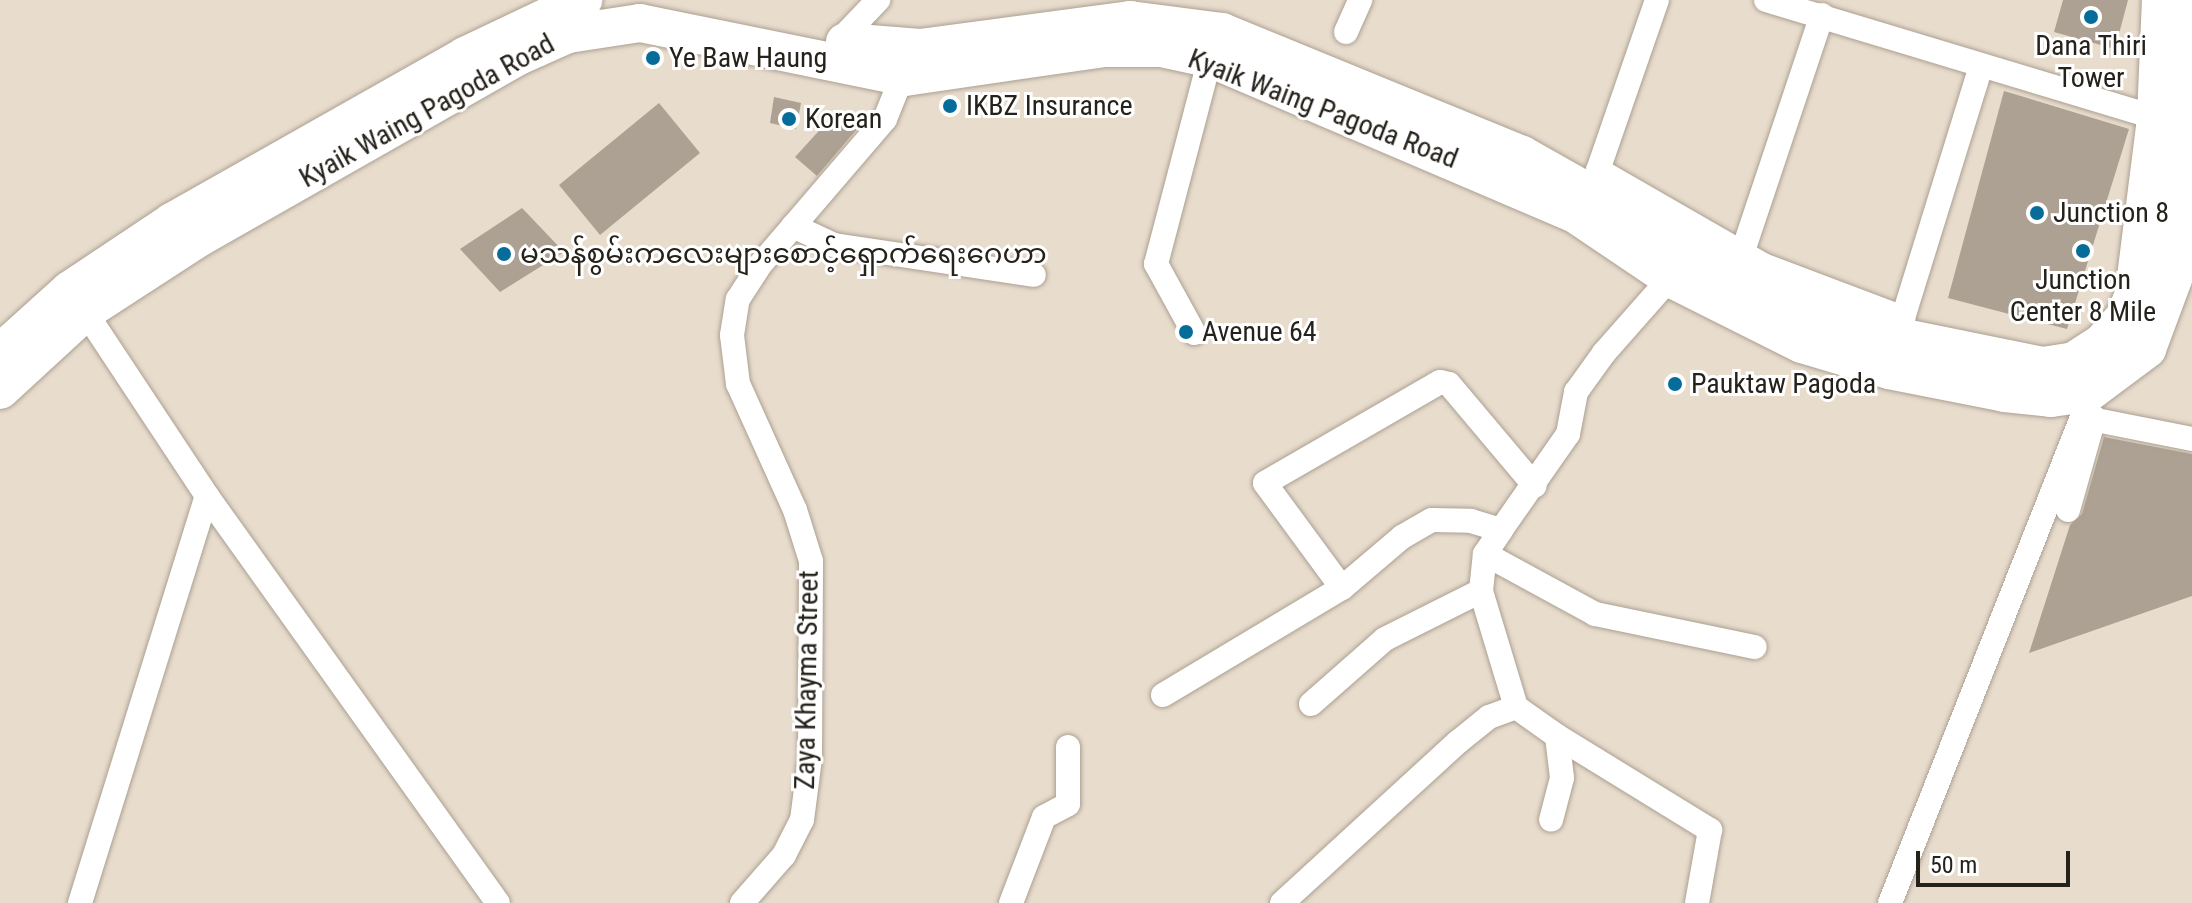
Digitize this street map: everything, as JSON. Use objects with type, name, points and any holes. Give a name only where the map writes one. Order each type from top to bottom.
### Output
[{"type":"main road","name":"Kyaik Waing Pagoda Road","points":[[0,353],[78,300],[172,222],[471,68],[583,0]]},
{"type":"main road","name":"Kyaik Waing Pagoda Road","points":[[2086,395],[2102,343],[2125,317],[2134,293],[2156,118],[2161,0]]},
{"type":"main road","name":"Kyaik Waing Pagoda Road","points":[[629,6],[906,63],[1135,46],[1213,45],[1445,141],[1589,190],[1680,266],[1802,344],[1889,370],[2005,393],[2051,398],[2086,395],[2147,349],[2173,279],[2187,131],[2190,0]]},
{"type":"main road","name":"Kyaik Waing Pagoda Road","points":[[471,68],[568,34],[629,6],[716,12],[839,41],[906,63]]},
{"type":"main road","name":"Kyaik Waing Pagoda Road","points":[[0,390],[43,348],[78,300]]},
{"type":"street","points":[[839,41],[878,0]]},
{"type":"street","points":[[1346,32],[1360,0]]},
{"type":"street","points":[[1657,0],[1598,170],[1742,254],[1903,318],[1981,66]]},
{"type":"street","points":[[1766,0],[1817,9],[1981,66],[2156,118]]},
{"type":"street","points":[[1742,254],[1817,9]]},
{"type":"street","points":[[1194,333],[1156,264],[1213,45]]},
{"type":"street","name":"Zaya Khayma Street","points":[[742,903],[784,855],[802,820],[810,758],[811,561],[795,510],[738,384],[732,335],[738,299],[793,226],[885,119],[906,63]]},
{"type":"street","points":[[793,226],[834,245],[1034,275]]},
{"type":"street","points":[[1680,266],[1604,353],[1576,392],[1568,434],[1535,486],[1485,554],[1481,591],[1516,707],[1557,736],[1710,830],[1697,903]]},
{"type":"street","points":[[78,300],[207,496],[498,903]]},
{"type":"street","points":[[1342,588],[1265,483],[1440,382],[1449,384],[1535,486]]},
{"type":"street","points":[[2086,395],[2192,439]]},
{"type":"street","points":[[2068,510],[2086,395]]},
{"type":"street","points":[[1890,903],[2086,395]]},
{"type":"street","points":[[80,903],[207,496]]},
{"type":"street","points":[[1163,695],[1342,588],[1402,537],[1432,520],[1471,521],[1501,530]]},
{"type":"street","points":[[1485,554],[1595,614],[1755,647]]},
{"type":"street","points":[[1311,704],[1385,639],[1481,591]]},
{"type":"street","points":[[1282,903],[1458,742],[1489,717],[1516,707]]},
{"type":"street","points":[[1551,820],[1562,778],[1557,736]]},
{"type":"street","points":[[1011,903],[1044,817],[1068,804],[1068,747]]},
{"type":"building","name":"Dana Thiri Tower","points":[[2063,0],[2128,0],[2115,49],[2054,32]]},
{"type":"building","name":"Junction 8","points":[[2004,91],[2129,129],[2067,329],[1948,298]]},
{"type":"building","points":[[774,97],[801,103],[796,129],[770,123]]},
{"type":"building","points":[[659,103],[700,153],[600,235],[559,185]]},
{"type":"building","points":[[837,111],[857,129],[817,176],[795,157]]},
{"type":"building","points":[[522,208],[564,252],[500,292],[460,249]]},
{"type":"building","points":[[2104,437],[2192,454],[2192,596],[2029,653],[2070,525],[2082,514]]},
{"type":"place","name":"Dana Thiri Tower","points":[[2091,17]]},
{"type":"place","name":"Ye Baw Haung","points":[[653,58]]},
{"type":"place","name":"IKBZ Insurance","points":[[950,106]]},
{"type":"place","name":"Korean","points":[[789,119]]},
{"type":"place","name":"Junction 8","points":[[2037,213]]},
{"type":"place","name":"Junction Center 8 Mile","points":[[2083,251]]},
{"type":"place","name":"မသန်စွမ်းကလေးများစောင့်ရှောက်ရေးဂေဟာ","points":[[504,254]]},
{"type":"place","name":"Avenue 64","points":[[1186,332]]},
{"type":"place","name":"Pauktaw Pagoda","points":[[1675,384]]}]
